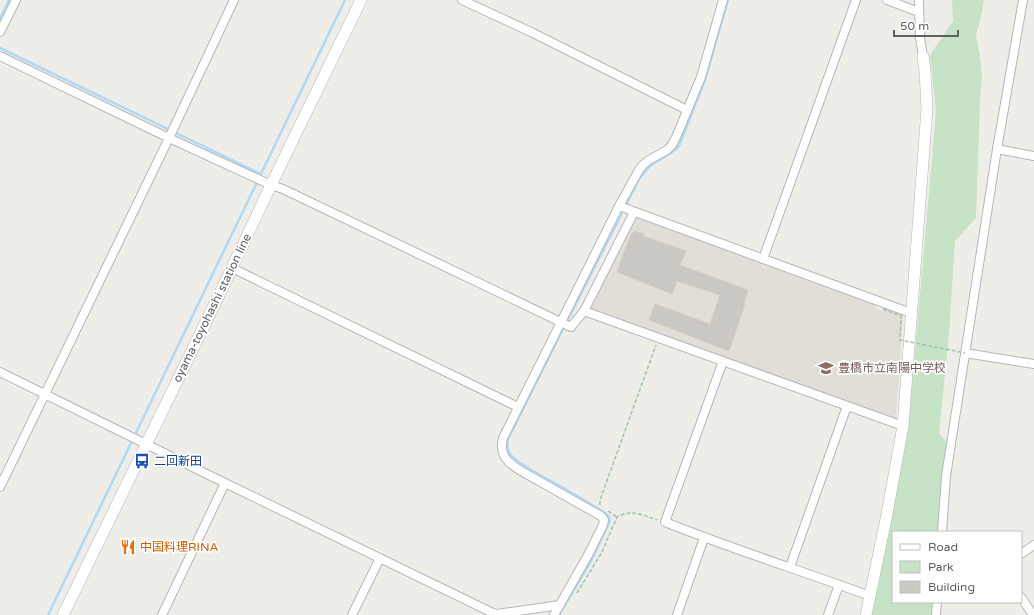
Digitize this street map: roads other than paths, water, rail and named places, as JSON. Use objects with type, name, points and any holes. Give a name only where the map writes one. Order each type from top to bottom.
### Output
[{"type":"main road","name":"oyama-toyohashi station line","points":[[63,615],[222,291],[267,184],[361,0]]},
{"type":"main road","points":[[866,615],[887,514],[903,426],[927,109],[926,71],[923,56]]},
{"type":"street","points":[[0,32],[16,0]]},
{"type":"street","points":[[0,486],[234,0]]},
{"type":"street","points":[[462,0],[531,32],[687,110]]},
{"type":"street","points":[[554,615],[588,555],[604,520],[601,516],[525,473],[508,461],[504,455],[502,445],[503,438],[560,321],[639,170],[649,160],[667,150],[672,145],[701,77],[723,0]]},
{"type":"street","points":[[763,259],[856,0]]},
{"type":"street","points":[[886,0],[919,12]]},
{"type":"street","points":[[919,0],[920,38],[923,56]]},
{"type":"street","points":[[942,531],[946,476],[997,149],[1023,0]]},
{"type":"street","points":[[0,56],[267,184],[283,189],[572,327],[584,312],[631,211]]},
{"type":"street","points":[[997,149],[1034,156]]},
{"type":"street","points":[[619,206],[912,313]]},
{"type":"street","points":[[232,268],[518,407]]},
{"type":"street","points":[[584,312],[903,426]]},
{"type":"street","points":[[965,353],[1034,364]]},
{"type":"street","points":[[723,361],[665,522],[704,538],[870,596]]},
{"type":"street","points":[[0,372],[493,613],[498,614],[560,605]]},
{"type":"street","points":[[790,567],[847,406]]},
{"type":"street","points":[[162,615],[225,483]]},
{"type":"street","points":[[677,615],[704,538]]},
{"type":"street","points":[[1022,553],[1034,545]]},
{"type":"street","points":[[352,615],[380,558]]},
{"type":"street","points":[[828,615],[839,585]]},
{"type":"street","points":[[1022,598],[1033,615]]},
{"type":"street","points":[[936,615],[937,603]]},
{"type":"waterway","points":[[0,19],[9,0]]},
{"type":"waterway","points":[[48,615],[345,0]]},
{"type":"waterway","points":[[559,615],[591,561],[610,520],[608,515],[519,463],[508,451],[508,439],[639,179],[651,165],[671,153],[679,146],[705,80],[728,0]]},
{"type":"waterway","points":[[0,48],[261,174]]},
{"type":"place","name":"豊橋市立南陽中学校","points":[[826,368]]},
{"type":"place","name":"二回新田","points":[[142,461]]},
{"type":"place","name":"中国料理RINA","points":[[128,547]]}]
